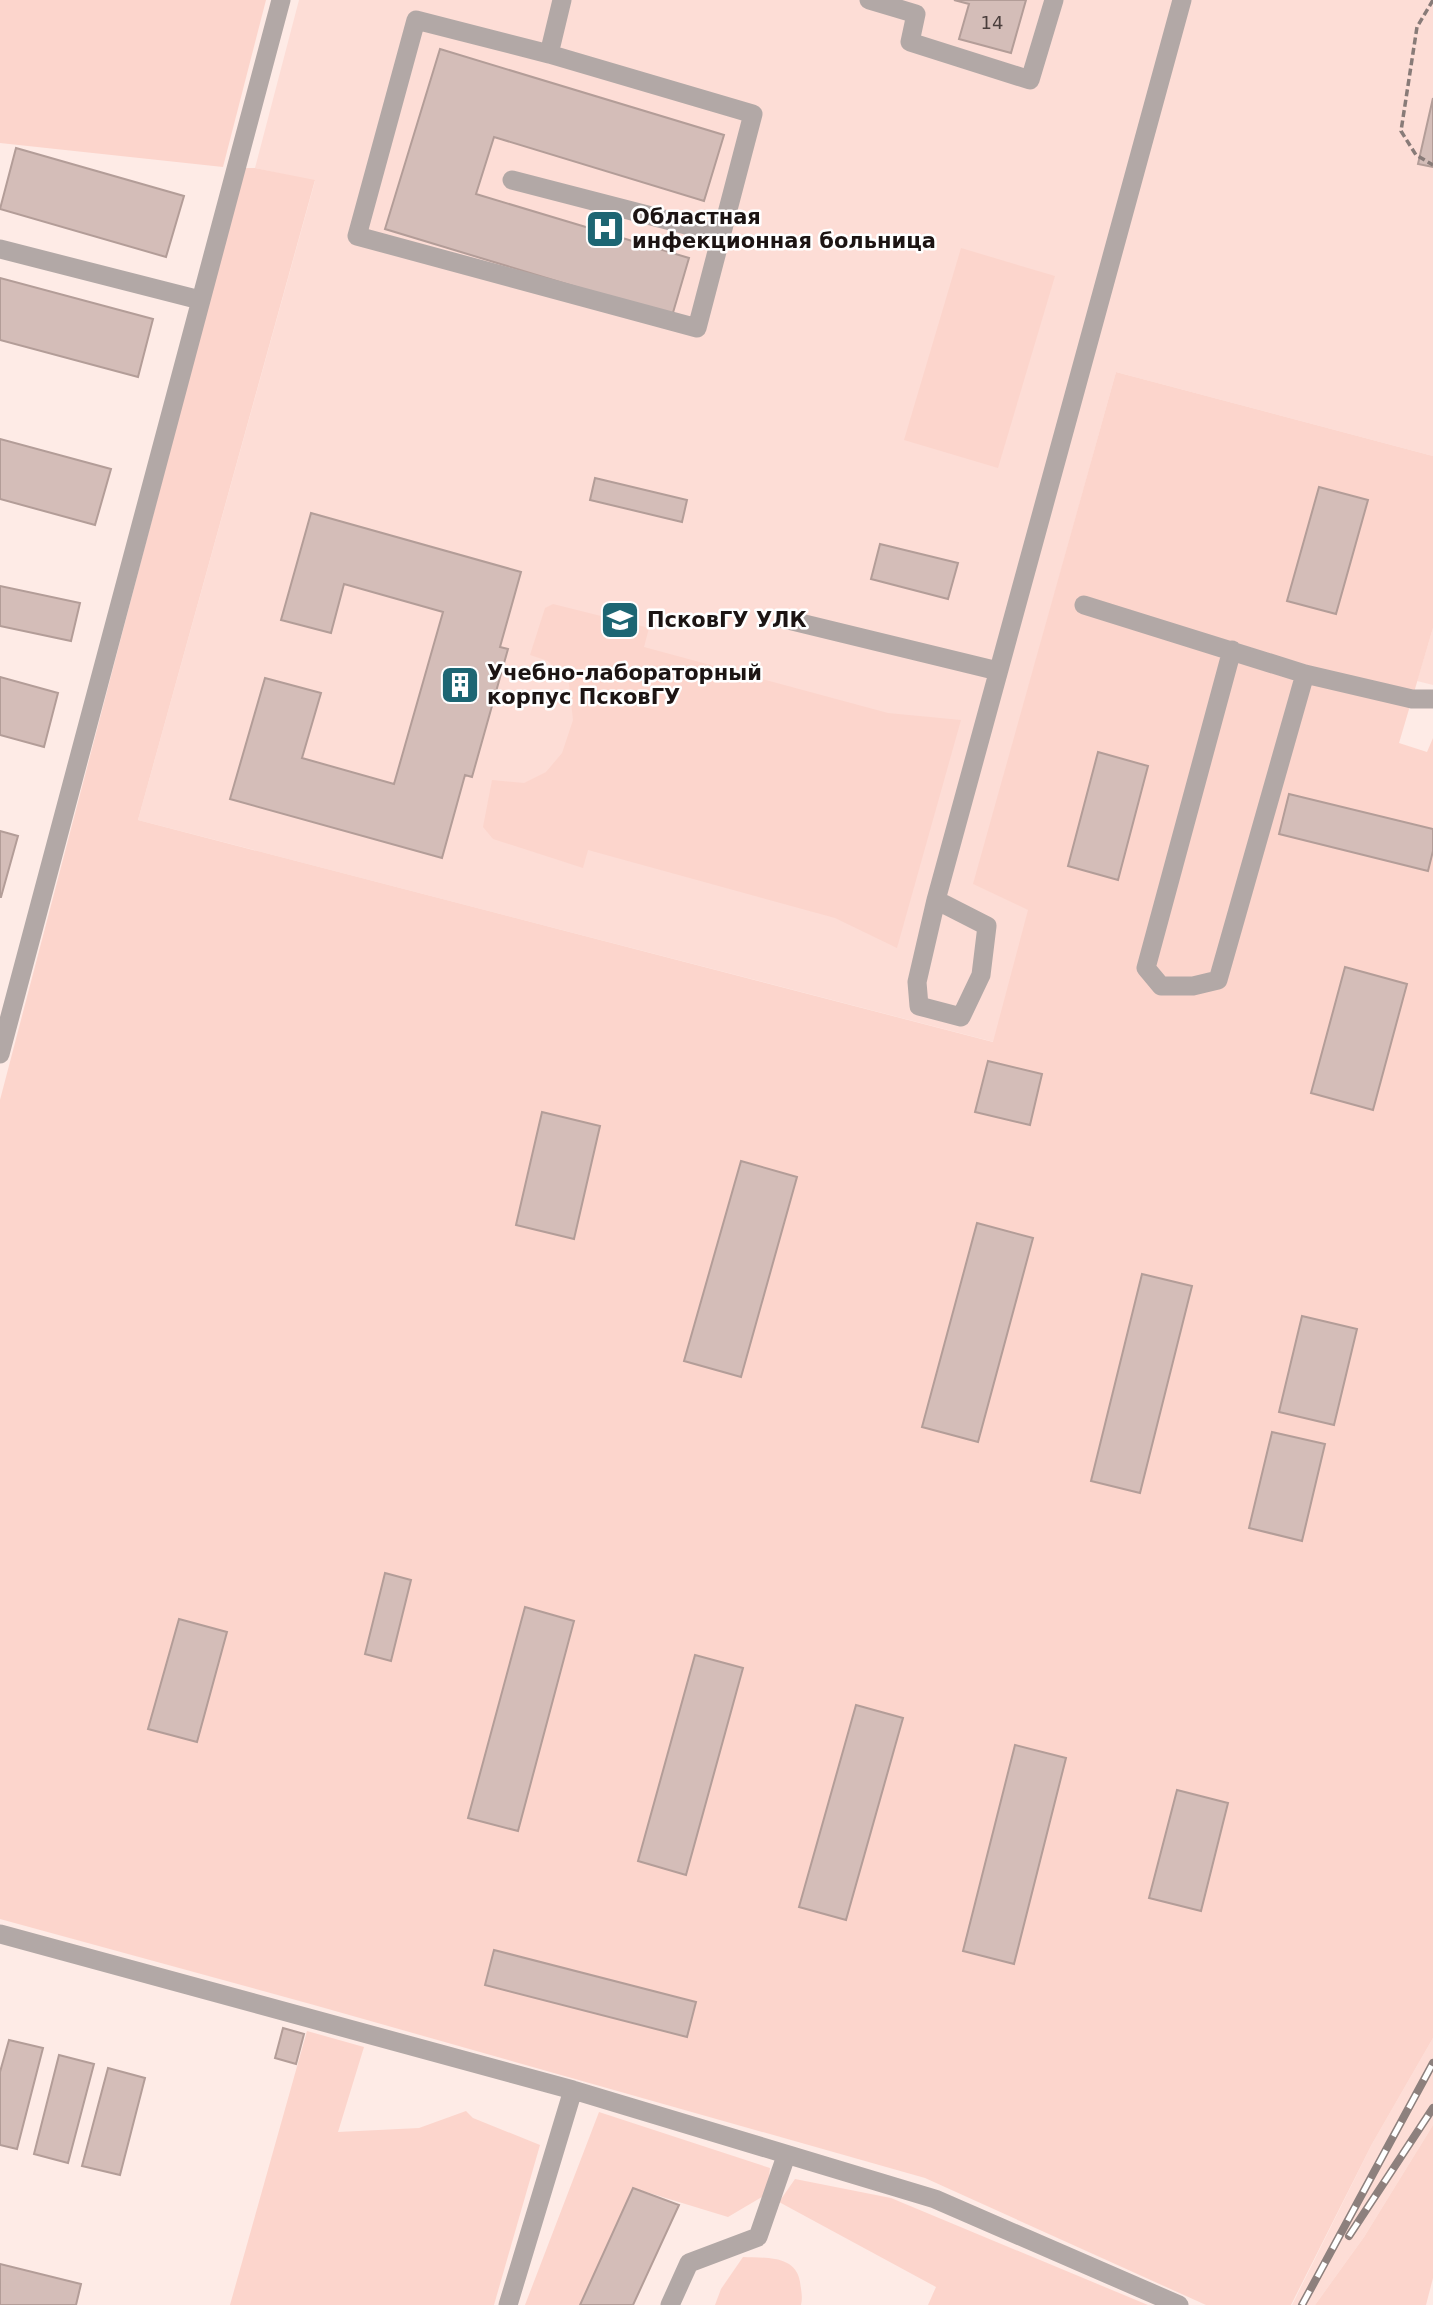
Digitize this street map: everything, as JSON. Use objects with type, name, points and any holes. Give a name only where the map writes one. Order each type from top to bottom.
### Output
[{"type":"street","points":[[0,1054],[234,168],[281,0]]},
{"type":"street","points":[[549,54],[562,0]]},
{"type":"street","points":[[869,0],[916,14],[910,42],[1030,80],[1054,0]]},
{"type":"street","points":[[936,900],[987,926],[981,975],[961,1017],[919,1006],[917,982],[936,900],[1182,0]]},
{"type":"street","points":[[416,20],[549,54],[753,114],[697,328],[357,236],[416,20]]},
{"type":"street","points":[[512,180],[721,234]]},
{"type":"street","points":[[0,249],[200,299]]},
{"type":"street","points":[[1084,605],[1305,674],[1412,699],[1433,699]]},
{"type":"street","points":[[784,619],[998,671]]},
{"type":"street","points":[[1232,650],[1146,968],[1161,986],[1193,986],[1219,980],[1305,674]]},
{"type":"street","points":[[0,1934],[573,2090],[935,2199],[1179,2305]]},
{"type":"street","points":[[508,2305],[573,2090]]},
{"type":"street","points":[[670,2305],[689,2263],[758,2237],[786,2156]]},
{"type":"path","points":[[1433,0],[1417,27],[1401,131],[1416,155],[1433,165]]},
{"type":"shaded area","points":[[0,0],[266,0],[223,167],[0,143]]},
{"type":"shaded area","name":"ПсковГУ УЛК","points":[[299,0],[1433,0],[1433,456],[1116,372],[974,884],[1029,910],[994,1042],[138,820],[315,181],[255,168]]},
{"type":"shaded area","points":[[244,168],[315,180],[138,820],[993,1042],[1028,910],[973,884],[1116,372],[1433,456],[1433,628],[1399,743],[1427,752],[1433,738],[1433,2038],[1372,2144],[1291,2305],[1206,2305],[925,2178],[0,1919],[0,1100]]},
{"type":"shaded area","points":[[961,248],[1055,276],[998,468],[904,440]]},
{"type":"shaded area","points":[[553,604],[649,628],[644,647],[888,713],[961,720],[897,948],[835,918],[588,850],[583,868],[493,839],[483,827],[492,780],[524,783],[546,772],[562,753],[573,720],[569,684],[548,661],[530,655],[545,608]]},
{"type":"shaded area","points":[[1433,628],[1433,685],[1417,681]]},
{"type":"shaded area","points":[[307,2031],[364,2047],[338,2132],[419,2128],[466,2111],[473,2118],[540,2145],[494,2305],[230,2305]]},
{"type":"shaded area","points":[[1433,2038],[1433,2125],[1364,2237],[1315,2305],[1292,2305],[1372,2144]]},
{"type":"shaded area","points":[[599,2112],[770,2168],[767,2194],[728,2217],[633,2188],[580,2305],[525,2305]]},
{"type":"shaded area","points":[[1433,2125],[1433,2278],[1426,2305],[1315,2305],[1364,2237]]},
{"type":"shaded area","points":[[795,2179],[891,2198],[1148,2305],[928,2305],[936,2287],[779,2202]]},
{"type":"shaded area","points":[[743,2257],[770,2258],[786,2262],[797,2273],[802,2296],[801,2305],[715,2305],[721,2289]]},
{"type":"building","points":[[954,0],[1026,0],[1011,53],[959,39],[969,4]]},
{"type":"building","points":[[440,49],[724,135],[704,201],[494,137],[476,194],[689,258],[672,316],[385,229]]},
{"type":"building","points":[[1433,98],[1433,167],[1418,164]]},
{"type":"building","points":[[16,148],[184,196],[166,257],[0,209]]},
{"type":"building","points":[[0,278],[153,319],[138,377],[0,340]]},
{"type":"building","points":[[0,439],[111,469],[95,525],[0,499]]},
{"type":"building","points":[[595,478],[687,500],[682,522],[590,500]]},
{"type":"building","points":[[1319,487],[1368,500],[1336,614],[1287,601]]},
{"type":"building","name":"Учебно-лабораторный корпус ПсковГУ","points":[[311,513],[521,572],[500,647],[508,649],[472,777],[465,775],[442,858],[230,799],[265,678],[321,693],[302,758],[394,784],[443,612],[344,584],[331,633],[281,620]]},
{"type":"building","points":[[880,544],[958,563],[948,599],[871,579]]},
{"type":"building","points":[[0,586],[80,603],[71,641],[0,626]]},
{"type":"building","points":[[0,677],[58,693],[44,747],[0,735]]},
{"type":"building","points":[[1098,752],[1148,766],[1118,880],[1068,866]]},
{"type":"building","points":[[1289,794],[1433,829],[1433,851],[1428,871],[1279,834]]},
{"type":"building","points":[[0,831],[18,836],[1,897],[0,897]]},
{"type":"building","points":[[1345,967],[1407,984],[1373,1110],[1311,1093]]},
{"type":"building","points":[[988,1061],[1042,1074],[1030,1125],[975,1112]]},
{"type":"building","points":[[542,1112],[600,1126],[574,1239],[516,1225]]},
{"type":"building","points":[[741,1161],[797,1177],[741,1377],[684,1361]]},
{"type":"building","points":[[977,1223],[1033,1238],[978,1442],[922,1427]]},
{"type":"building","points":[[1142,1274],[1192,1286],[1140,1493],[1091,1481]]},
{"type":"building","points":[[1302,1316],[1357,1329],[1334,1425],[1279,1412]]},
{"type":"building","points":[[1272,1432],[1325,1444],[1302,1541],[1249,1528]]},
{"type":"building","points":[[385,1573],[411,1580],[391,1661],[365,1654]]},
{"type":"building","points":[[525,1607],[574,1621],[518,1831],[468,1818]]},
{"type":"building","points":[[179,1619],[227,1632],[197,1742],[148,1729]]},
{"type":"building","points":[[695,1655],[743,1668],[686,1875],[638,1861]]},
{"type":"building","points":[[856,1705],[903,1718],[846,1920],[799,1907]]},
{"type":"building","points":[[1015,1745],[1066,1758],[1014,1964],[963,1951]]},
{"type":"building","points":[[1177,1790],[1228,1803],[1201,1911],[1149,1898]]},
{"type":"building","points":[[494,1950],[696,2002],[687,2037],[485,1985]]},
{"type":"building","points":[[283,2028],[304,2034],[296,2064],[275,2058]]},
{"type":"building","points":[[9,2040],[43,2048],[17,2149],[0,2145],[0,2072]]},
{"type":"building","points":[[59,2055],[94,2064],[68,2163],[34,2154]]},
{"type":"building","points":[[108,2068],[145,2078],[120,2175],[82,2166]]},
{"type":"building","points":[[633,2188],[679,2205],[633,2305],[580,2305]]},
{"type":"building","points":[[0,2264],[81,2284],[76,2305],[0,2305]]},
{"type":"railway","points":[[1302,2305],[1433,2063]]},
{"type":"railway","points":[[1349,2236],[1433,2108]]},
{"type":"place","name":"Областная инфекционная больница","points":[[605,229]]},
{"type":"place","name":"ПсковГУ УЛК","points":[[620,620]]},
{"type":"place","name":"Учебно-лабораторный корпус ПсковГУ","points":[[460,685]]}]
